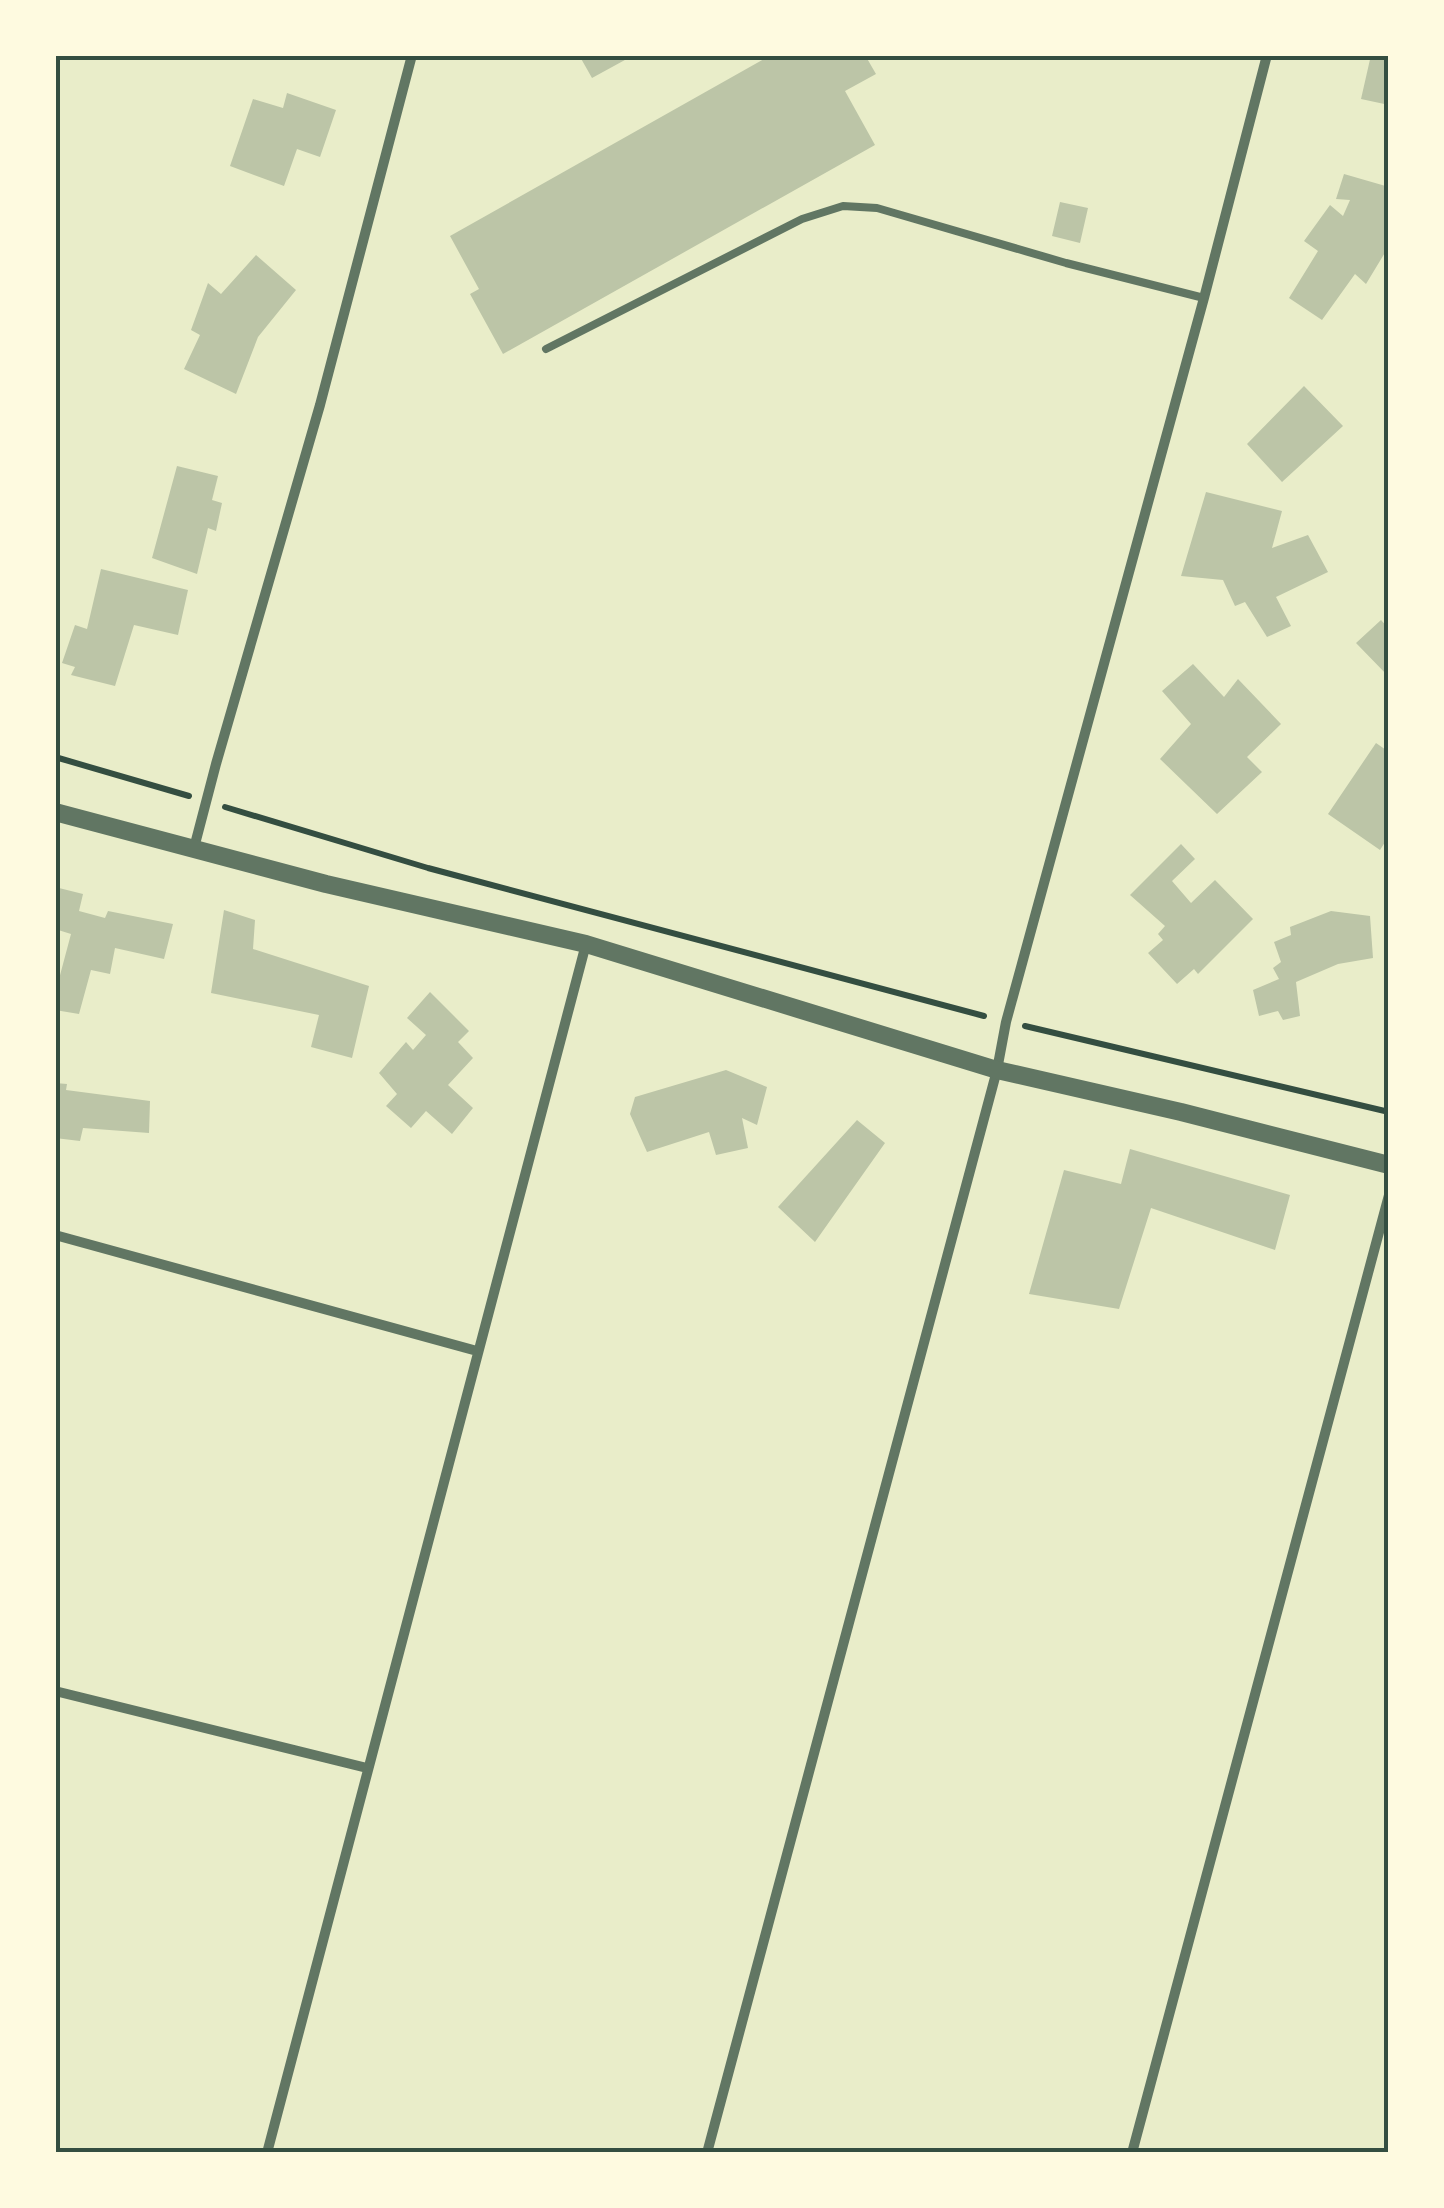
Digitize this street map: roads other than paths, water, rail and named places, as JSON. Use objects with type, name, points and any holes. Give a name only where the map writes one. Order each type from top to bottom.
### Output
[{"type":"street","points":[[194,848],[320,404],[412,55]]},
{"type":"street","points":[[707,2153],[1267,55]]},
{"type":"street","points":[[55,812],[326,884],[586,944],[997,1070],[1389,1165]]},
{"type":"street","points":[[267,2153],[586,944]]},
{"type":"street","points":[[1132,2153],[1389,1195]]},
{"type":"street","points":[[55,1235],[477,1351]]},
{"type":"street","points":[[55,1691],[367,1768]]},
{"type":"lane","points":[[546,349],[802,219],[843,206],[877,208],[1204,298]]}]
